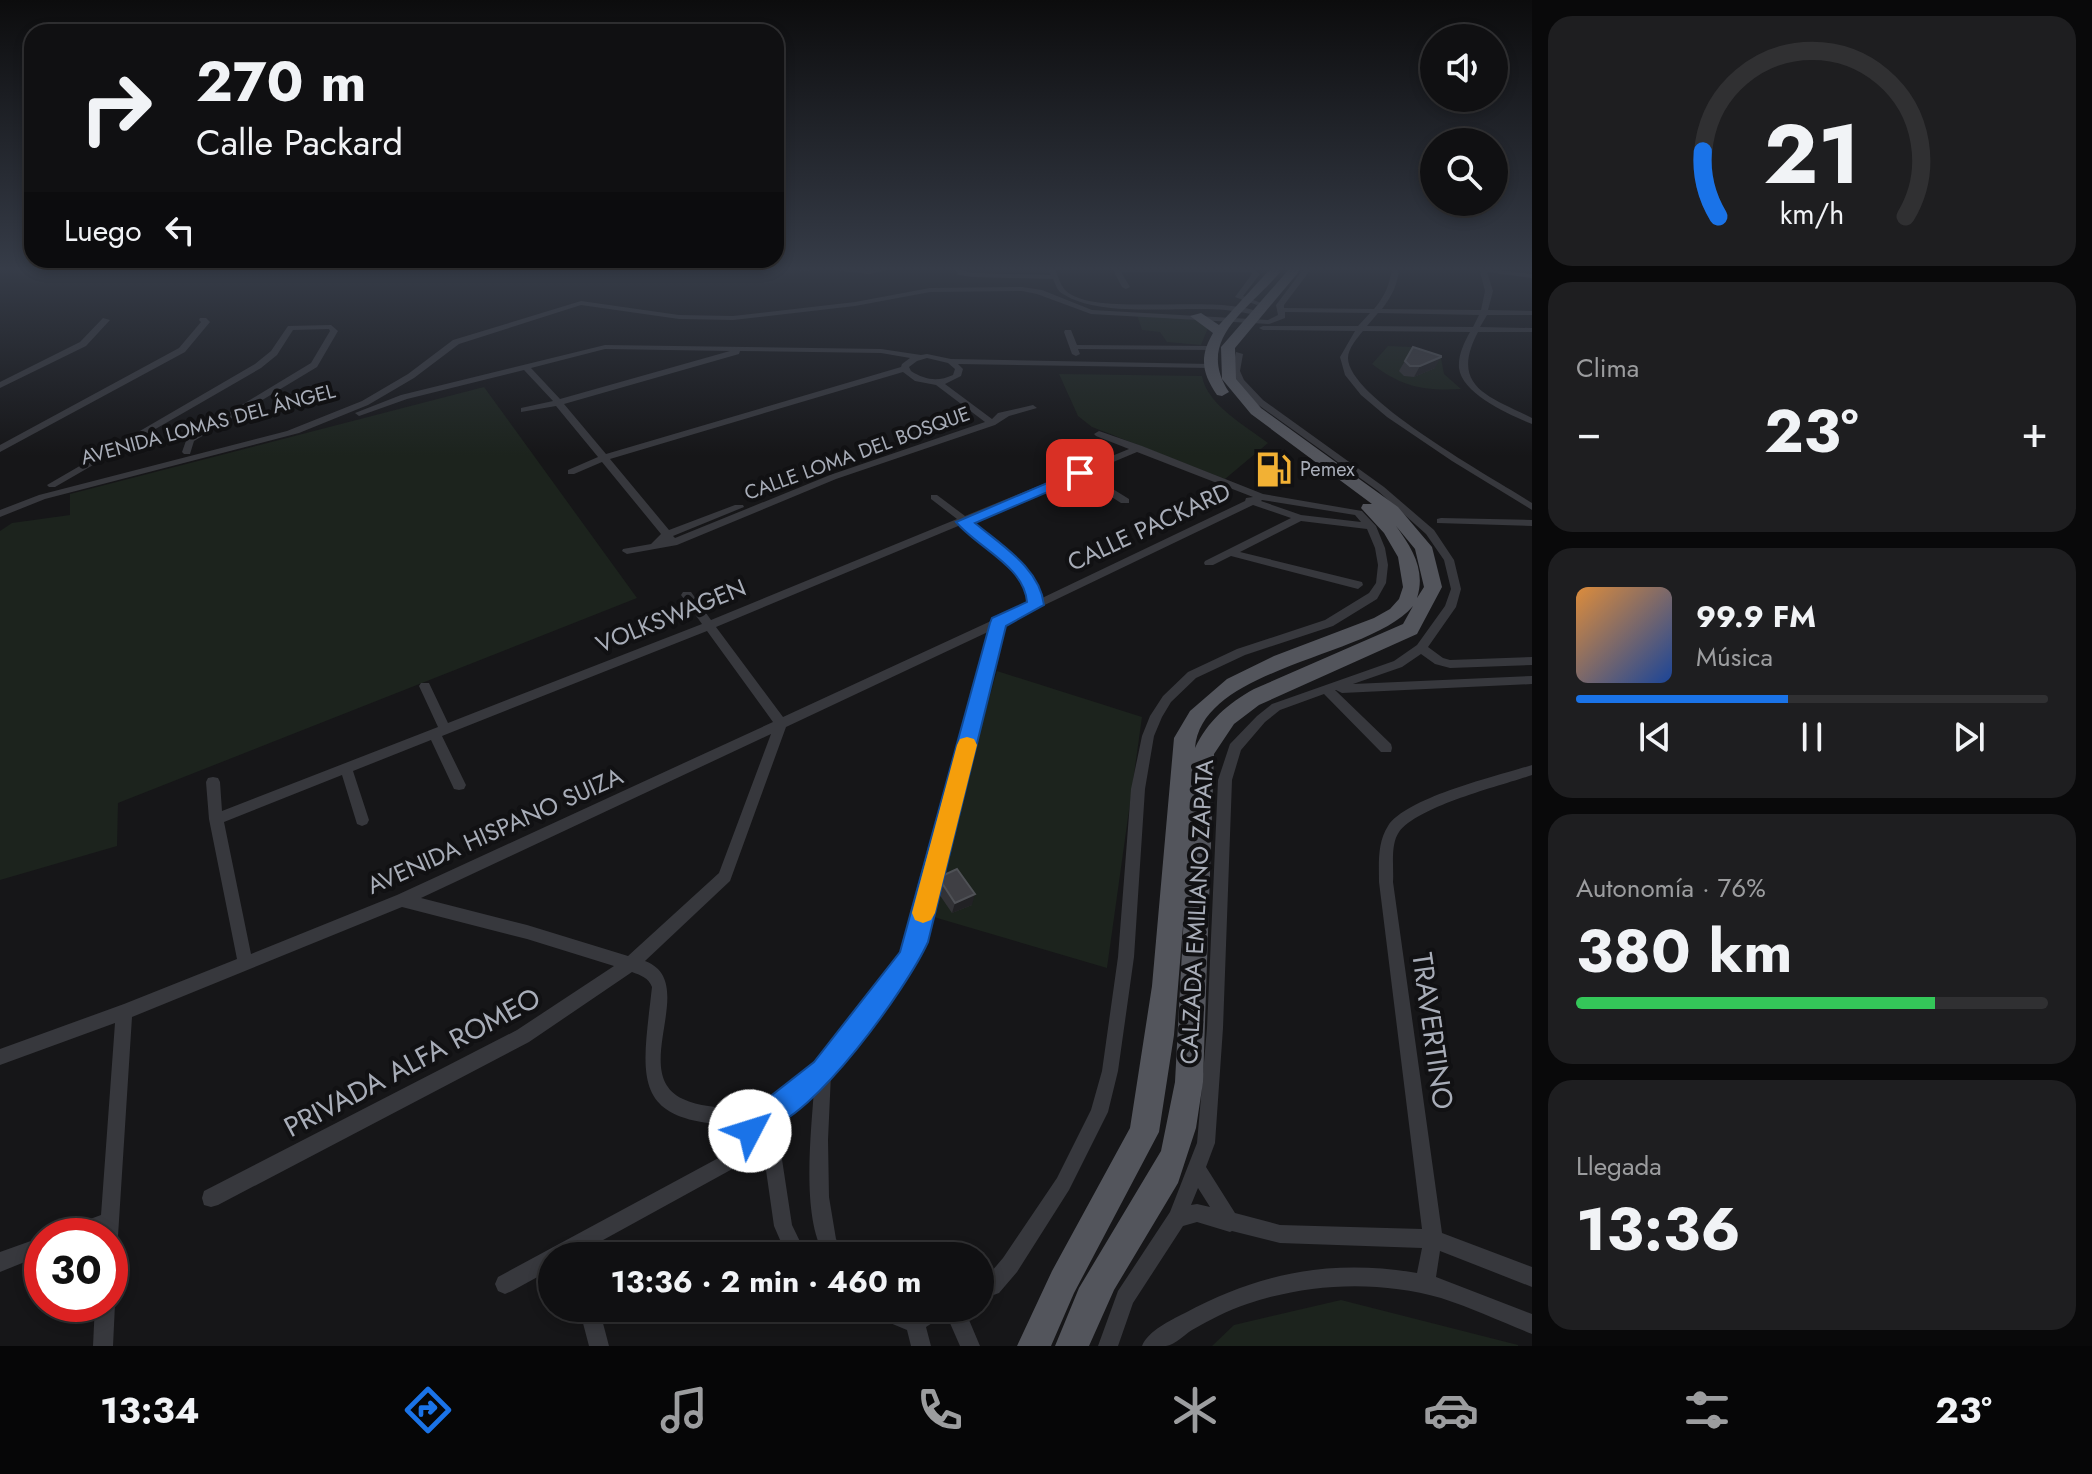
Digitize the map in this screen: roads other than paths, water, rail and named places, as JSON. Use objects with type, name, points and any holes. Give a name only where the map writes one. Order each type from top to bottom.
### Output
[{"type":"main road","name":"CALZADA EMILIANO ZAPATA","points":[[1034,1346],[1063,1282],[1144,1132],[1150,1105],[1169,943],[1185,738],[1193,720],[1207,703],[1226,689],[1264,669],[1385,620],[1404,606],[1410,593],[1408,561],[1401,542],[1386,522],[1252,423],[1200,369],[1212,348],[1229,331]]},
{"type":"main road","name":"CALZADA EMILIANO ZAPATA","points":[[1072,1346],[1100,1283],[1168,1170],[1181,1127],[1189,1082],[1203,754],[1209,738],[1238,707],[1261,694],[1410,629],[1423,615],[1433,591],[1429,564],[1422,547],[1398,515],[1258,413],[1229,382],[1225,369],[1226,353],[1236,331]]},
{"type":"street","points":[[0,385],[83,344],[96,331]]},
{"type":"street","points":[[0,446],[158,360],[182,343],[191,331]]},
{"type":"street","points":[[0,446],[182,350],[197,331]]},
{"type":"street","points":[[52,485],[258,366],[274,353],[289,331]]},
{"type":"street","points":[[187,452],[190,440],[314,365],[334,331]]},
{"type":"street","name":"AVENIDA LOMAS DEL ÁNGEL","points":[[0,514],[42,497],[286,429],[411,376],[456,342],[492,331]]},
{"type":"street","points":[[1360,331],[1346,351],[1344,370],[1360,392],[1388,414],[1532,507]]},
{"type":"street","points":[[1476,331],[1462,357],[1465,378],[1483,394],[1532,421]]},
{"type":"street","points":[[1068,332],[1081,364]]},
{"type":"street","points":[[1074,347],[1212,348]]},
{"type":"street","points":[[524,410],[742,349],[881,351],[911,365],[923,381],[943,382],[957,376],[959,369]]},
{"type":"street","name":"AVENIDA LOMAS DEL ÁNGEL","points":[[0,504],[52,485],[527,368],[604,352],[880,357],[911,365]]},
{"type":"street","points":[[555,402],[684,355],[730,352]]},
{"type":"street","points":[[1108,1346],[1125,1298],[1177,1218],[1198,1171],[1206,1143],[1225,780],[1235,748],[1276,707],[1398,664],[1421,648],[1455,598],[1454,575],[1443,548],[1414,515],[1260,402],[1240,381],[1236,371],[1239,354]]},
{"type":"street","points":[[571,472],[935,356],[951,361],[1200,369]]},
{"type":"street","points":[[951,361],[959,369],[1200,369]]},
{"type":"street","points":[[527,368],[670,539]]},
{"type":"street","name":"CALLE LOMA DEL BOSQUE","points":[[943,382],[996,419]]},
{"type":"street","points":[[996,419],[1033,408]]},
{"type":"street","name":"CALLE LOMA DEL BOSQUE","points":[[627,551],[670,539],[996,419]]},
{"type":"street","name":"VOLKSWAGEN","points":[[216,819],[710,625],[1136,449],[1257,499]]},
{"type":"street","points":[[100,458],[100,473]]},
{"type":"street","points":[[1080,473],[1125,501]]},
{"type":"street","points":[[934,497],[1018,567],[1035,593],[1036,605]]},
{"type":"street","points":[[1257,499],[1300,518],[1371,526]]},
{"type":"street","points":[[994,1284],[1010,1265],[1063,1184],[1099,1112],[1110,1071],[1126,957],[1138,789],[1148,736],[1156,716],[1173,692],[1192,675],[1241,652],[1329,623],[1373,596],[1381,583],[1383,565],[1371,526],[1358,513],[1257,499]]},
{"type":"street","name":"CALLE PACKARD","points":[[998,623],[1257,499]]},
{"type":"street","points":[[1209,563],[1300,518]]},
{"type":"street","points":[[1441,521],[1532,523]]},
{"type":"street","points":[[1232,553],[1358,585]]},
{"type":"street","points":[[687,595],[781,724]]},
{"type":"street","points":[[590,1242],[730,1161],[745,1146],[761,1116],[823,1071],[898,976],[916,942],[998,623]]},
{"type":"street","name":"AVENIDA HISPANO SUIZA","points":[[0,1057],[124,1012],[402,900],[998,623]]},
{"type":"street","points":[[1421,648],[1439,661],[1450,664],[1532,661]]},
{"type":"street","points":[[1327,690],[1532,680]]},
{"type":"street","points":[[425,686],[459,785]]},
{"type":"street","points":[[1327,690],[1386,748]]},
{"type":"street","name":"PRIVADA ALFA ROMEO","points":[[211,1198],[523,1036],[632,963],[725,877],[781,724]]},
{"type":"street","points":[[346,768],[362,820]]},
{"type":"street","name":"TRAVERTINO","points":[[1425,1284],[1433,1239],[1386,882],[1387,849],[1395,828],[1431,805],[1532,770]]},
{"type":"street","points":[[213,782],[216,819],[245,963]]},
{"type":"street","points":[[402,900],[632,963],[657,978],[660,987],[654,1065],[655,1080],[662,1095],[683,1107],[708,1115],[761,1116]]},
{"type":"street","points":[[111,1218],[124,1012]]},
{"type":"street","points":[[823,1071],[820,1202],[826,1242]]},
{"type":"street","points":[[761,1116],[783,1226],[790,1242]]},
{"type":"street","points":[[1198,1171],[1230,1223]]},
{"type":"street","points":[[1177,1218],[1197,1213],[1280,1234],[1433,1239],[1532,1277]]},
{"type":"street","points":[[0,1262],[24,1253]]},
{"type":"street","points":[[505,1284],[538,1265]]},
{"type":"street","points":[[1152,1346],[1175,1328],[1242,1293],[1304,1278],[1386,1278],[1425,1284],[1532,1324]]},
{"type":"street","points":[[103,1346],[104,1322]]},
{"type":"street","points":[[593,1322],[599,1346]]},
{"type":"street","points":[[960,1322],[970,1346]]},
{"type":"street","points":[[915,1323],[921,1346]]},
{"type":"place","name":"Pemex","points":[[1274,469]]}]
